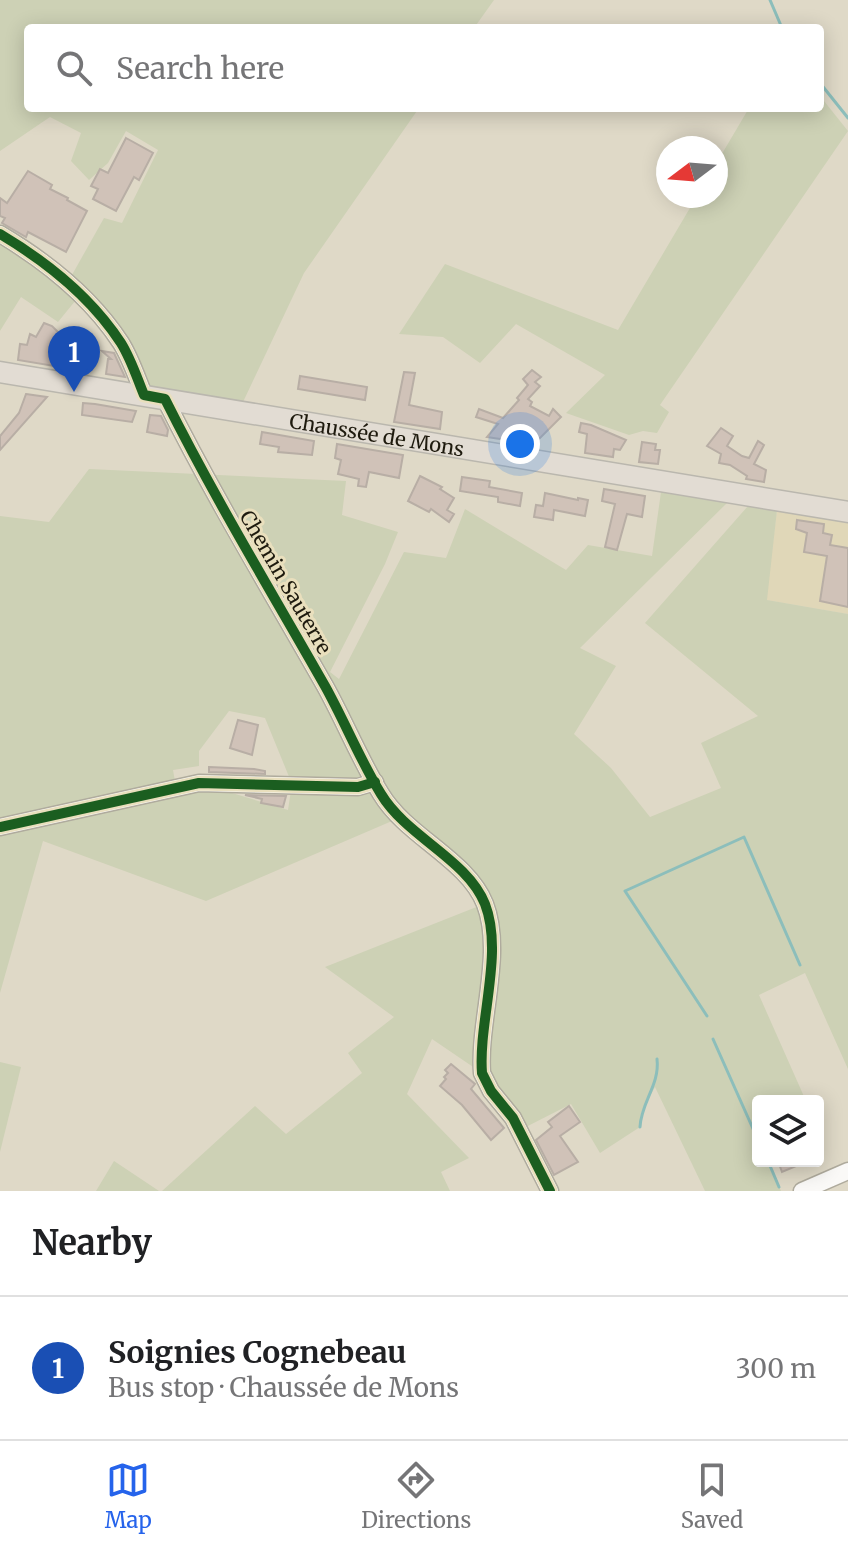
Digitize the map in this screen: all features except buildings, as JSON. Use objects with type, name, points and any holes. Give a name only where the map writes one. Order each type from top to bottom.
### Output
[{"type":"main road","name":"Chaussée de Mons","points":[[0,372],[848,512]]},
{"type":"street","points":[[0,234],[58,274],[99,313],[123,346],[144,395]]},
{"type":"street","name":"Chemin Sauterre","points":[[165,399],[375,782],[399,817],[465,875],[485,904],[491,949],[482,1073],[491,1091],[513,1118],[550,1191]]},
{"type":"street","points":[[0,827],[199,783],[358,787],[375,782]]},
{"type":"street","points":[[802,1191],[848,1171]]},
{"type":"shaded area","points":[[777,510],[848,522],[848,614],[766,600]]},
{"type":"green space","points":[[0,0],[494,0],[477,24],[24,24],[24,112],[416,112],[304,273],[243,402],[140,385],[80,295],[58,322],[21,297],[0,331],[0,234],[68,282],[104,218],[122,223],[158,150],[126,131],[108,163],[89,180],[71,161],[81,133],[50,117],[0,151]]},
{"type":"green space","points":[[824,101],[848,131],[660,405],[669,412],[657,433],[643,431],[629,435],[566,413],[605,375],[516,324],[480,363],[443,337],[399,334],[445,264],[618,330],[690,208],[728,208],[728,144],[747,112],[824,112]]},
{"type":"green space","points":[[89,469],[346,481],[342,515],[398,532],[330,672],[339,679],[404,552],[446,558],[465,509],[566,570],[588,545],[652,556],[661,492],[728,502],[580,648],[616,666],[574,734],[611,768],[650,817],[721,788],[701,743],[758,716],[645,623],[748,506],[777,510],[767,600],[848,614],[848,1069],[805,973],[759,995],[803,1095],[752,1095],[752,1167],[771,1167],[781,1191],[705,1191],[655,1087],[641,1113],[640,1127],[600,1153],[571,1104],[520,1130],[482,1073],[432,1039],[407,1094],[469,1158],[441,1172],[450,1191],[162,1191],[255,1106],[286,1134],[362,1073],[348,1053],[394,1017],[325,967],[484,904],[399,818],[206,901],[43,841],[0,993],[0,516],[49,522]],"holes":[[[229,711],[265,718],[292,784],[288,810],[199,783],[176,787],[173,770],[199,766],[199,751]]]},
{"type":"green space","points":[[0,1062],[21,1067],[0,1152]]},
{"type":"green space","points":[[114,1161],[159,1191],[96,1191]]},
{"type":"waterway","points":[[770,0],[780,24]]},
{"type":"waterway","points":[[824,88],[848,118]]},
{"type":"waterway","points":[[707,1016],[625,891],[744,837],[800,965]]},
{"type":"waterway","points":[[713,1039],[752,1127]]},
{"type":"waterway","points":[[640,1127],[656,1077],[657,1059]]},
{"type":"waterway","points":[[771,1167],[779,1187]]},
{"type":"cycle path","points":[[0,234],[35,256],[82,296],[121,343],[144,395],[165,399],[223,508],[325,686],[381,794],[406,823],[451,861],[476,888],[485,904],[492,944],[482,1073],[491,1091],[513,1118],[550,1191]]},
{"type":"cycle path","points":[[0,827],[199,783],[358,787],[375,782]]},
{"type":"place","name":"Soignies Cognebeau","points":[[74,392]]}]
